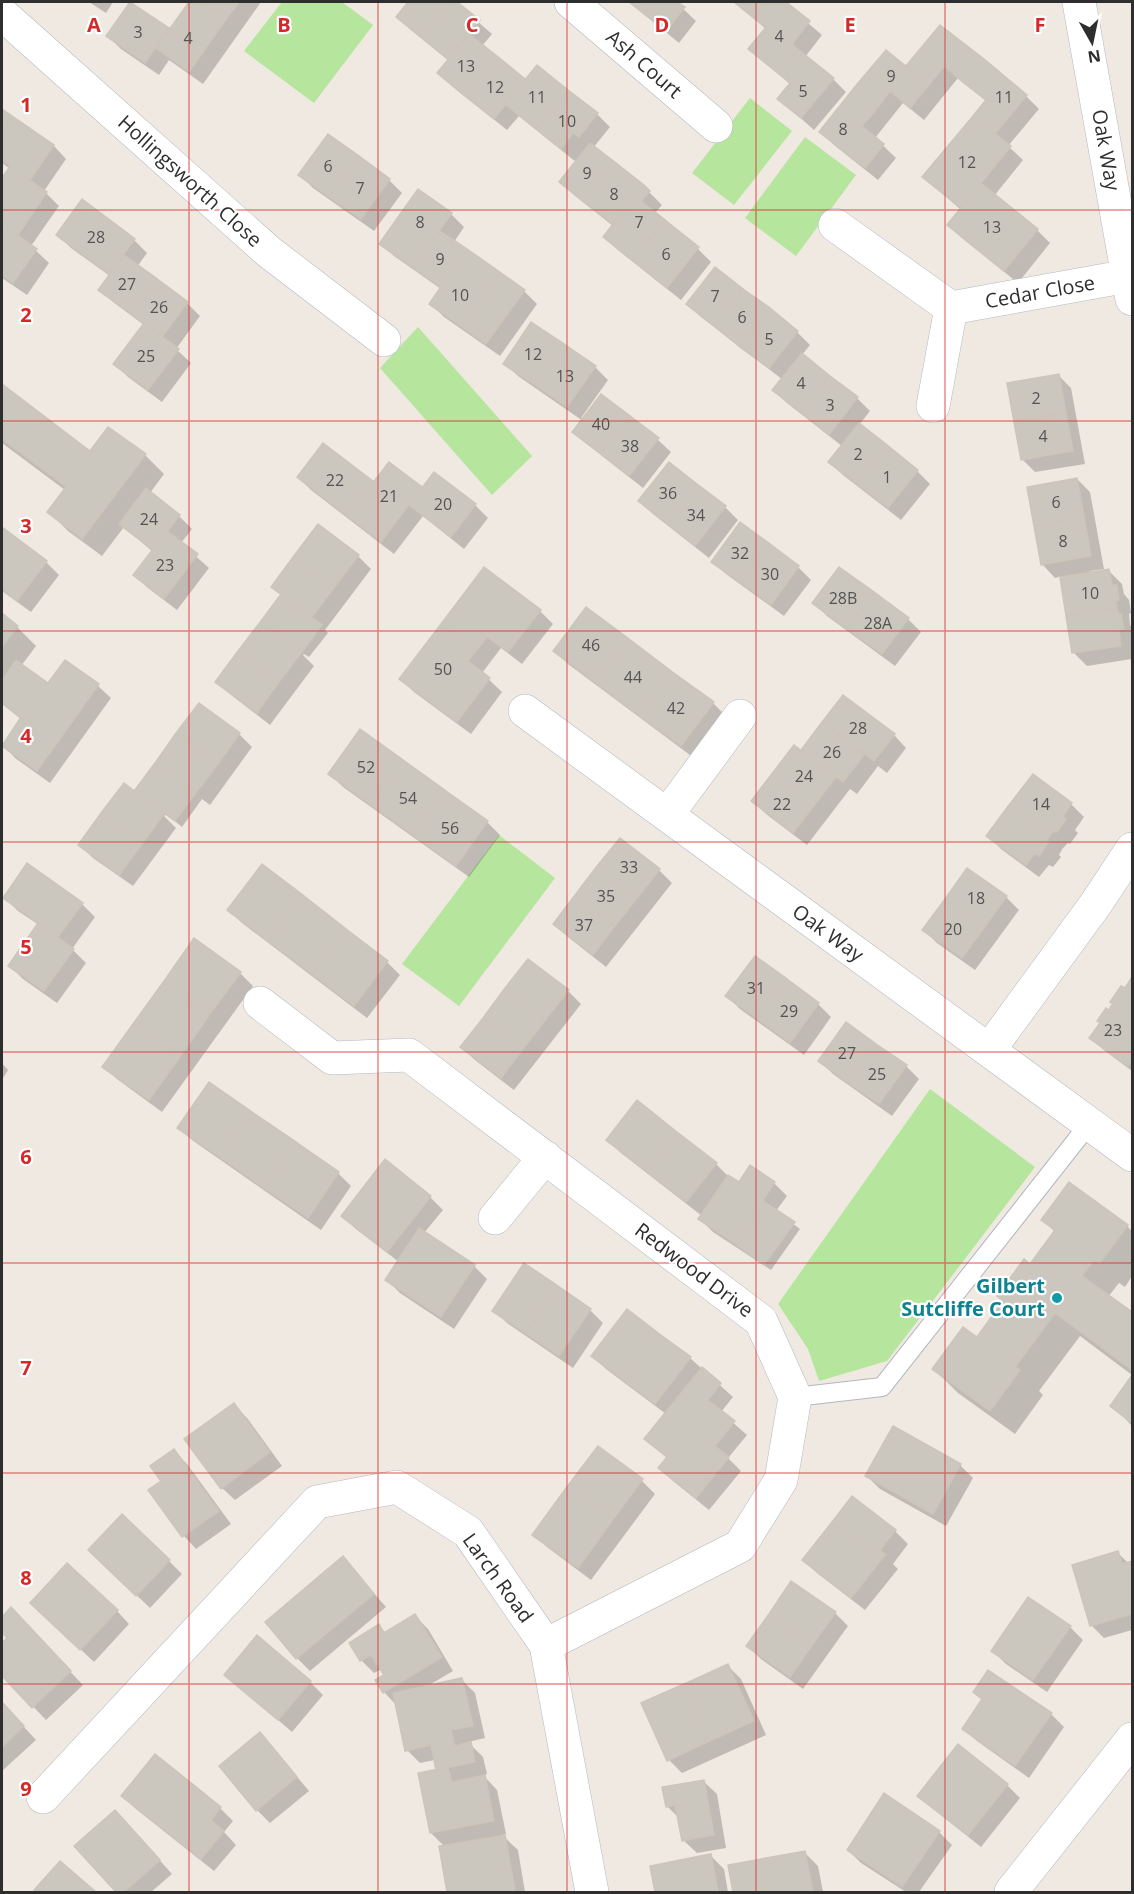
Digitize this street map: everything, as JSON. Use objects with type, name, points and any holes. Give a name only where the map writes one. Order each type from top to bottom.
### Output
[{"type":"street","name":"Ash Court","points":[[571,2],[716,126]]},
{"type":"street","name":"Oak Way","points":[[1079,2],[1130,287]]},
{"type":"street","name":"Hollingsworth Close","points":[[2,14],[269,252],[384,340]]},
{"type":"street","points":[[835,225],[951,308],[933,406]]},
{"type":"street","name":"Cedar Close","points":[[951,308],[1130,287]]},
{"type":"street","name":"Oak Way","points":[[525,711],[1132,1155]]},
{"type":"street","points":[[667,815],[740,716]]},
{"type":"street","points":[[989,1050],[1095,905],[1132,849]]},
{"type":"street","name":"Redwood Drive","points":[[260,1003],[332,1058],[410,1055],[761,1321],[795,1397]]},
{"type":"street","points":[[495,1218],[545,1157]]},
{"type":"street","points":[[546,1645],[740,1546],[781,1480],[795,1397]]},
{"type":"street","name":"Larch Road","points":[[43,1797],[317,1502],[397,1487],[468,1532],[546,1645],[592,1893]]},
{"type":"street","points":[[1011,1893],[1132,1739]]},
{"type":"lane","points":[[795,1397],[882,1387],[1089,1124]]},
{"type":"green space","points":[[282,2],[342,2],[373,25],[314,103],[244,51]]},
{"type":"green space","points":[[750,98],[792,131],[734,205],[692,173]]},
{"type":"green space","points":[[805,137],[856,175],[796,256],[745,218]]},
{"type":"green space","points":[[418,327],[532,456],[492,495],[380,368]]},
{"type":"green space","points":[[499,835],[555,878],[459,1006],[402,964]]},
{"type":"green space","points":[[930,1089],[1035,1167],[887,1361],[819,1381],[808,1349],[778,1304]]},
{"type":"building","points":[[130,2],[169,28],[145,63],[106,36]]},
{"type":"building","points":[[189,2],[197,2],[225,21],[189,72],[156,48]]},
{"type":"building","points":[[197,2],[239,2],[225,21]]},
{"type":"building","points":[[408,2],[453,2],[423,39],[396,17]]},
{"type":"building","points":[[453,2],[457,2],[480,20],[448,59],[423,39]]},
{"type":"building","points":[[629,2],[677,2],[685,7],[666,31]]},
{"type":"building","points":[[734,2],[769,2],[755,19]]},
{"type":"building","points":[[769,2],[786,2],[810,21],[792,44],[799,50],[779,74],[748,49],[766,27],[755,19]]},
{"type":"building","points":[[940,25],[984,59],[964,83],[944,66],[929,85],[906,66]]},
{"type":"building","points":[[469,34],[497,56],[465,96],[437,73]]},
{"type":"building","points":[[799,50],[834,78],[801,118],[777,99],[790,83],[779,74]]},
{"type":"building","points":[[886,50],[929,85],[910,108],[890,91],[878,107],[854,88]]},
{"type":"building","points":[[497,56],[525,79],[494,119],[465,96]]},
{"type":"building","points":[[984,59],[1027,95],[995,134],[973,116],[986,100],[964,83]]},
{"type":"building","points":[[537,65],[568,90],[536,129],[505,104]]},
{"type":"building","points":[[854,88],[878,107],[862,126],[884,144],[865,168],[819,132]]},
{"type":"building","points":[[568,90],[598,113],[579,137],[573,133],[561,149],[536,129]]},
{"type":"building","points":[[2,109],[12,116],[2,131]]},
{"type":"building","points":[[12,116],[54,145],[30,180],[2,160],[2,131]]},
{"type":"building","points":[[973,116],[1011,146],[961,208],[922,177]]},
{"type":"building","points":[[328,134],[359,156],[329,197],[298,175]]},
{"type":"building","points":[[590,143],[616,163],[584,202],[559,182]]},
{"type":"building","points":[[359,156],[390,179],[361,219],[329,197]]},
{"type":"building","points":[[616,163],[644,185],[613,224],[584,202]]},
{"type":"building","points":[[10,166],[47,192],[18,235],[2,224],[2,178]]},
{"type":"building","points":[[981,183],[1038,229],[1004,271],[947,225]]},
{"type":"building","points":[[644,185],[650,191],[641,201],[665,220],[633,261],[603,237]]},
{"type":"building","points":[[418,189],[452,213],[413,268],[379,244]]},
{"type":"building","points":[[82,199],[135,239],[109,274],[56,235]]},
{"type":"building","points":[[665,220],[699,247],[667,288],[633,261]]},
{"type":"building","points":[[2,224],[37,249],[13,283],[2,275]]},
{"type":"building","points":[[440,231],[467,249],[441,287],[413,268]]},
{"type":"building","points":[[467,249],[501,273],[463,328],[429,304]]},
{"type":"building","points":[[124,255],[156,278],[130,313],[98,290]]},
{"type":"building","points":[[715,267],[743,289],[714,326],[686,304]]},
{"type":"building","points":[[501,273],[525,290],[486,344],[463,328]]},
{"type":"building","points":[[156,278],[188,302],[162,337],[130,313]]},
{"type":"building","points":[[743,289],[770,308],[740,347],[714,326]]},
{"type":"building","points":[[770,308],[798,331],[769,368],[740,347]]},
{"type":"building","points":[[531,322],[564,344],[535,385],[503,364]]},
{"type":"building","points":[[144,323],[179,349],[148,390],[113,364]]},
{"type":"building","points":[[564,344],[596,366],[567,407],[535,385]]},
{"type":"building","points":[[802,353],[830,376],[802,413],[772,390]]},
{"type":"building","points":[[1059,374],[1066,413],[1014,422],[1007,383]]},
{"type":"building","points":[[830,376],[858,397],[829,435],[802,413]]},
{"type":"building","points":[[2,384],[90,451],[108,427],[146,454],[82,539],[47,512],[66,487],[2,439]]},
{"type":"building","points":[[601,394],[630,416],[601,454],[572,432]]},
{"type":"building","points":[[1066,413],[1073,451],[1021,460],[1014,422]]},
{"type":"building","points":[[630,416],[659,438],[629,476],[601,454]]},
{"type":"building","points":[[859,423],[887,445],[857,484],[828,462]]},
{"type":"building","points":[[323,443],[374,482],[347,516],[297,477]]},
{"type":"building","points":[[887,445],[918,470],[888,508],[857,484]]},
{"type":"building","points":[[389,462],[422,487],[381,542],[347,516]]},
{"type":"building","points":[[669,462],[697,484],[666,523],[638,501]]},
{"type":"building","points":[[434,472],[476,504],[451,537],[409,505]]},
{"type":"building","points":[[1077,478],[1084,517],[1034,526],[1027,487]]},
{"type":"building","points":[[697,484],[726,506],[695,546],[666,523]]},
{"type":"building","points":[[146,488],[180,515],[153,550],[119,524]]},
{"type":"building","points":[[1084,517],[1091,556],[1041,565],[1034,526]]},
{"type":"building","points":[[740,522],[770,544],[741,583],[711,562]]},
{"type":"building","points":[[318,524],[359,555],[334,588],[293,557]]},
{"type":"building","points":[[2,527],[47,561],[17,601],[2,589]]},
{"type":"building","points":[[167,531],[198,554],[164,599],[133,575]]},
{"type":"building","points":[[770,544],[799,566],[771,605],[741,583]]},
{"type":"building","points":[[293,557],[334,588],[312,617],[271,587]]},
{"type":"building","points":[[484,567],[541,610],[508,652],[487,637],[476,651],[441,624]]},
{"type":"building","points":[[839,567],[874,592],[847,629],[812,603]]},
{"type":"building","points":[[1109,569],[1112,585],[1117,585],[1119,600],[1116,601],[1117,608],[1066,616],[1060,577]]},
{"type":"building","points":[[874,592],[909,618],[882,654],[847,629]]},
{"type":"building","points":[[281,594],[322,625],[302,652],[261,621]]},
{"type":"building","points":[[586,607],[629,639],[596,683],[553,651]]},
{"type":"building","points":[[1117,608],[1121,614],[1124,629],[1119,630],[1121,646],[1072,653],[1066,616]]},
{"type":"building","points":[[2,613],[18,626],[2,647]]},
{"type":"building","points":[[261,621],[302,652],[279,682],[238,651]]},
{"type":"building","points":[[441,624],[476,651],[468,661],[490,678],[457,722],[399,679]]},
{"type":"building","points":[[629,639],[671,671],[638,715],[596,683]]},
{"type":"building","points":[[238,651],[279,682],[257,713],[215,682]]},
{"type":"building","points":[[16,660],[48,683],[65,660],[99,684],[37,771],[2,746],[21,717],[2,703],[2,680]]},
{"type":"building","points":[[671,671],[714,702],[681,746],[638,715]]},
{"type":"building","points":[[843,695],[895,734],[874,761],[822,722]]},
{"type":"building","points":[[199,703],[240,733],[218,764],[176,733]]},
{"type":"building","points":[[822,722],[864,755],[843,782],[801,750]]},
{"type":"building","points":[[360,729],[403,760],[371,805],[328,774]]},
{"type":"building","points":[[176,733],[218,764],[196,793],[155,763]]},
{"type":"building","points":[[794,745],[836,777],[813,807],[771,775]]},
{"type":"building","points":[[403,760],[446,791],[413,835],[371,805]]},
{"type":"building","points":[[155,763],[196,793],[175,821],[134,791]]},
{"type":"building","points":[[1033,774],[1072,803],[1063,816],[1066,819],[1057,832],[1054,831],[1050,835],[1009,805]]},
{"type":"building","points":[[771,775],[813,807],[793,833],[751,801]]},
{"type":"building","points":[[124,783],[164,814],[142,844],[101,813]]},
{"type":"building","points":[[446,791],[488,821],[456,866],[413,835]]},
{"type":"building","points":[[1009,805],[1050,835],[1047,841],[1049,842],[1039,856],[1035,853],[1026,865],[986,836]]},
{"type":"building","points":[[101,813],[142,844],[119,875],[78,845]]},
{"type":"building","points":[[620,838],[660,869],[638,897],[597,866]]},
{"type":"building","points":[[27,863],[83,903],[58,937],[3,898]]},
{"type":"building","points":[[262,864],[304,896],[269,942],[227,910]]},
{"type":"building","points":[[597,866],[638,897],[615,926],[575,895]]},
{"type":"building","points":[[967,868],[1007,896],[984,928],[945,899]]},
{"type":"building","points":[[575,895],[615,926],[593,955],[553,924]]},
{"type":"building","points":[[304,896],[346,929],[312,974],[269,942]]},
{"type":"building","points":[[945,899],[984,928],[962,958],[922,930]]},
{"type":"building","points":[[38,923],[74,949],[44,991],[8,966]]},
{"type":"building","points":[[346,929],[388,961],[354,1006],[312,974]]},
{"type":"building","points":[[194,938],[241,972],[210,1014],[164,981]]},
{"type":"building","points":[[755,956],[787,979],[758,1019],[725,996]]},
{"type":"building","points":[[528,959],[569,990],[546,1019],[505,988]]},
{"type":"building","points":[[1132,977],[1132,1021],[1111,1006],[1113,1004],[1110,1002],[1121,986],[1125,988]]},
{"type":"building","points":[[787,979],[819,1003],[790,1043],[758,1019]]},
{"type":"building","points":[[164,981],[210,1014],[180,1057],[133,1024]]},
{"type":"building","points":[[505,988],[546,1019],[523,1049],[483,1018]]},
{"type":"building","points":[[1111,1006],[1132,1021],[1132,1059],[1128,1066],[1089,1038],[1100,1023],[1097,1021],[1106,1008],[1109,1010]]},
{"type":"building","points":[[483,1018],[523,1049],[501,1078],[460,1047]]},
{"type":"building","points":[[846,1022],[876,1044],[848,1083],[818,1061]]},
{"type":"building","points":[[133,1024],[180,1057],[149,1100],[102,1067]]},
{"type":"building","points":[[876,1044],[907,1065],[879,1104],[848,1083]]},
{"type":"building","points":[[209,1082],[252,1112],[221,1158],[177,1128]]},
{"type":"building","points":[[637,1100],[677,1132],[646,1171],[606,1140]]},
{"type":"building","points":[[252,1112],[296,1142],[264,1188],[221,1158]]},
{"type":"building","points":[[677,1132],[717,1163],[686,1202],[646,1171]]},
{"type":"building","points":[[296,1142],[339,1172],[308,1218],[264,1188]]},
{"type":"building","points":[[385,1159],[431,1196],[387,1252],[341,1216]]},
{"type":"building","points":[[750,1165],[775,1182],[763,1200],[766,1203],[737,1245],[698,1219],[728,1175],[739,1182]]},
{"type":"building","name":"Gilbert Sutcliffe Court","points":[[1069,1182],[1128,1225],[1100,1263],[1094,1260],[1082,1276],[1132,1312],[1132,1370],[1055,1313],[1015,1367],[1020,1370],[990,1411],[932,1369],[963,1327],[977,1337],[1003,1301],[997,1296],[1024,1259],[1030,1264],[1055,1230],[1041,1220]]},
{"type":"building","points":[[766,1203],[795,1222],[764,1265],[737,1245]]},
{"type":"building","points":[[419,1228],[475,1265],[441,1317],[385,1280]]},
{"type":"building","points":[[524,1263],[558,1286],[525,1333],[492,1311]]},
{"type":"building","points":[[558,1286],[591,1309],[559,1356],[525,1333]]},
{"type":"building","points":[[627,1309],[658,1333],[623,1380],[591,1356]]},
{"type":"building","points":[[658,1333],[691,1357],[655,1404],[623,1380]]},
{"type":"building","points":[[702,1367],[721,1383],[708,1400],[735,1421],[715,1446],[729,1457],[696,1498],[658,1468],[667,1457],[644,1439]]},
{"type":"building","points":[[1132,1375],[1132,1423],[1110,1406]]},
{"type":"building","points":[[234,1403],[270,1452],[221,1489],[184,1439]]},
{"type":"building","points":[[893,1426],[961,1464],[933,1514],[865,1476]]},
{"type":"building","points":[[598,1446],[643,1479],[614,1518],[569,1484]]},
{"type":"building","points":[[174,1449],[219,1511],[182,1537],[148,1490],[161,1481],[150,1466]]},
{"type":"building","points":[[569,1484],[614,1518],[578,1568],[532,1535]]},
{"type":"building","points":[[852,1496],[896,1530],[880,1550],[886,1555],[881,1560],[832,1522]]},
{"type":"building","points":[[122,1514],[170,1560],[136,1596],[88,1550]]},
{"type":"building","points":[[832,1522],[881,1560],[851,1598],[802,1560]]},
{"type":"building","points":[[1118,1551],[1122,1564],[1132,1561],[1132,1614],[1090,1626],[1072,1565]]},
{"type":"building","points":[[343,1556],[374,1594],[296,1659],[265,1622]]},
{"type":"building","points":[[67,1563],[118,1610],[80,1650],[30,1603]]},
{"type":"building","points":[[791,1581],[836,1612],[813,1644],[769,1614]]},
{"type":"building","points":[[1028,1597],[1071,1626],[1033,1680],[991,1651]]},
{"type":"building","points":[[11,1607],[71,1671],[32,1708],[2,1676],[2,1643],[7,1638],[2,1632],[2,1617]]},
{"type":"building","points":[[415,1614],[442,1657],[383,1693],[375,1680],[384,1675],[371,1655],[360,1661],[349,1643],[379,1624],[384,1633]]},
{"type":"building","points":[[769,1614],[813,1644],[790,1677],[746,1646]]},
{"type":"building","points":[[257,1635],[311,1681],[278,1720],[224,1675]]},
{"type":"building","points":[[728,1664],[754,1721],[710,1741],[684,1684]]},
{"type":"building","points":[[988,1670],[1052,1713],[1015,1766],[962,1729],[982,1699],[973,1692]]},
{"type":"building","points":[[462,1678],[473,1726],[451,1730],[455,1746],[471,1742],[475,1762],[436,1770],[431,1745],[405,1751],[393,1693]]},
{"type":"building","points":[[684,1684],[710,1741],[667,1761],[641,1703]]},
{"type":"building","points":[[2,1702],[24,1726],[2,1747]]},
{"type":"building","points":[[260,1732],[297,1777],[256,1811],[219,1766]]},
{"type":"building","points":[[958,1744],[1008,1784],[968,1835],[917,1796]]},
{"type":"building","points":[[155,1754],[221,1807],[211,1820],[224,1831],[201,1859],[121,1796]]},
{"type":"building","points":[[448,1767],[452,1782],[485,1775],[494,1821],[430,1833],[418,1773]]},
{"type":"building","points":[[704,1780],[714,1835],[682,1841],[675,1805],[666,1807],[662,1787]]},
{"type":"building","points":[[884,1793],[940,1831],[902,1887],[847,1850]]},
{"type":"building","points":[[115,1810],[160,1860],[124,1892],[116,1892],[74,1846]]},
{"type":"building","points":[[505,1835],[515,1890],[447,1892],[439,1846]]},
{"type":"building","points":[[805,1851],[813,1892],[733,1892],[728,1865]]},
{"type":"building","points":[[711,1854],[718,1892],[655,1892],[650,1866]]},
{"type":"building","points":[[60,1861],[96,1892],[37,1892],[34,1890]]},
{"type":"place","name":"Gilbert Sutcliffe Court","points":[[1057,1298]]}]
